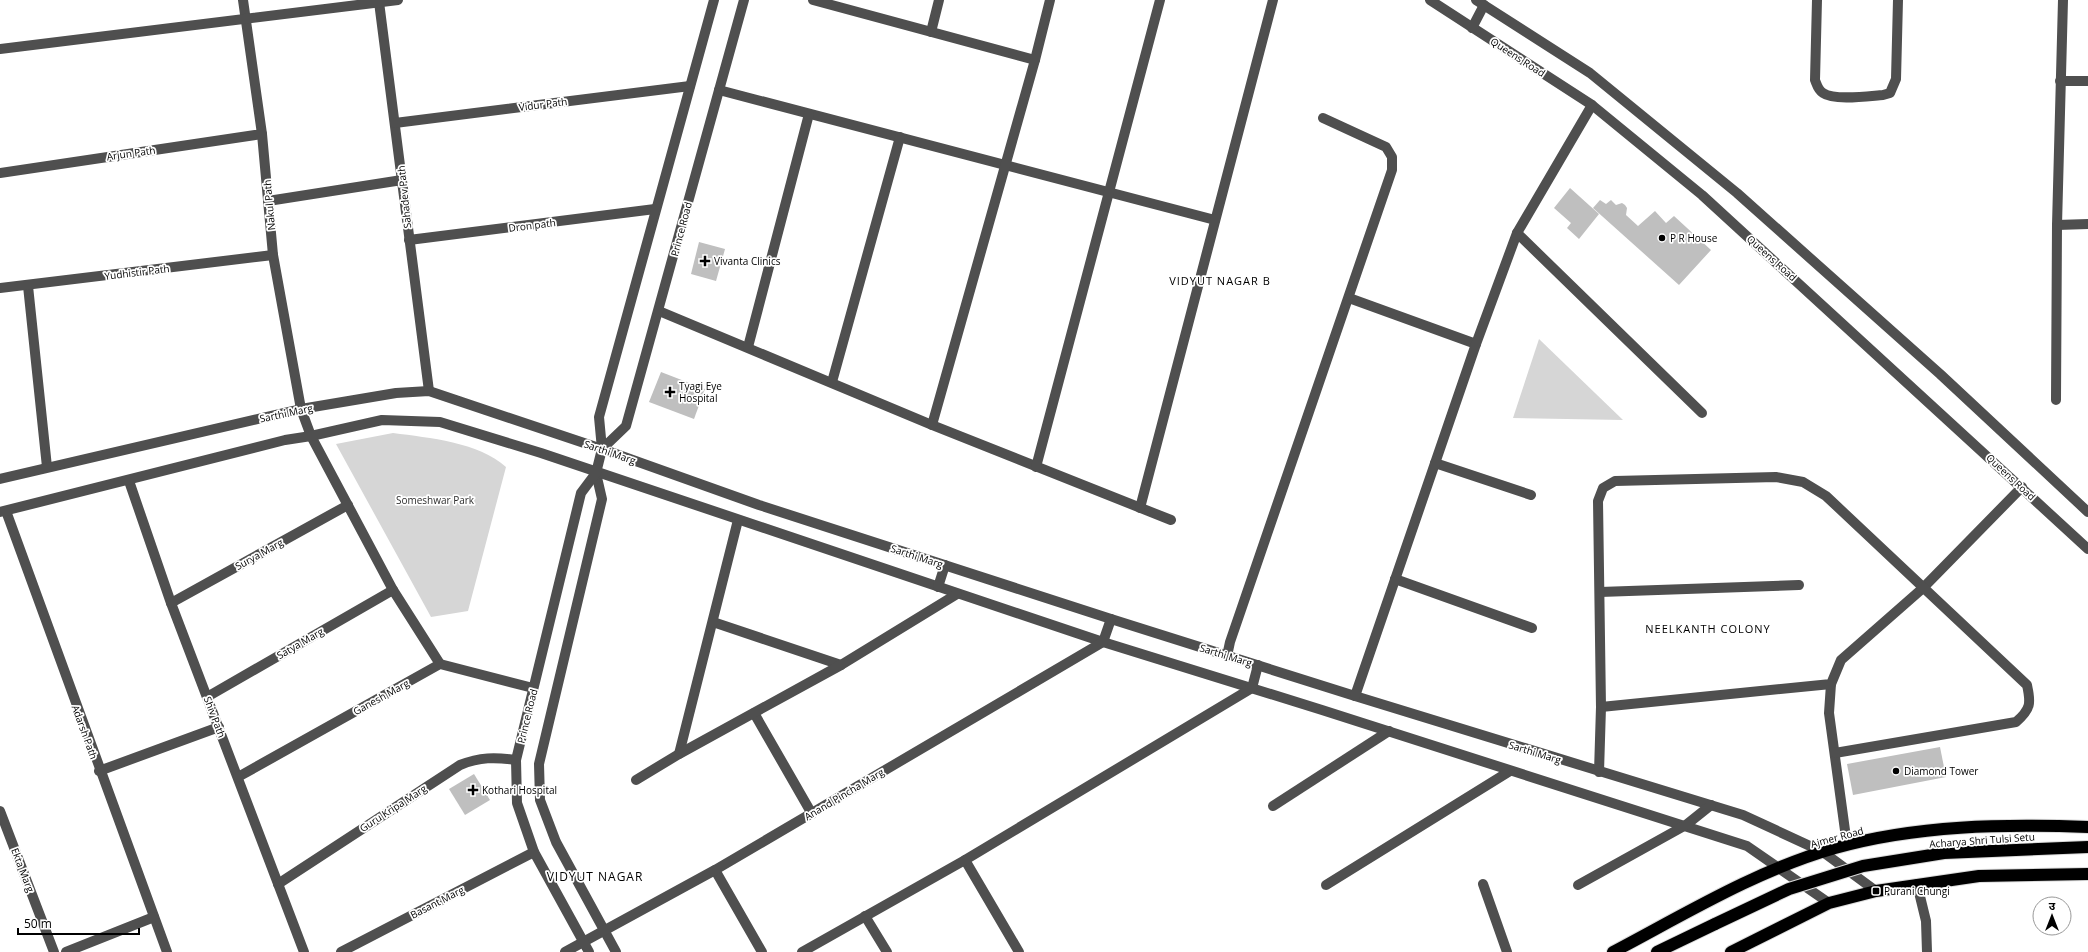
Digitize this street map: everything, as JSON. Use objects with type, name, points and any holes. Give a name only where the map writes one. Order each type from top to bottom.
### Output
[{"type":"highway","name":"Ajmer Road","points":[[1613,952],[1736,887],[1822,852],[1847,845],[1925,830],[2026,825],[2088,827]]},
{"type":"highway","name":"Acharya Shri Tulsi Setu","points":[[1657,952],[1789,889],[1863,866],[1944,853],[2088,847]]},
{"type":"highway","points":[[1731,952],[1829,903],[1876,891],[1979,876],[2088,874]]},
{"type":"street","name":"Nakul Path","points":[[243,0],[262,134],[273,255],[301,409],[312,436],[393,590],[440,664]]},
{"type":"street","points":[[0,49],[398,0]]},
{"type":"street","name":"Prince Road","points":[[589,952],[534,852],[517,803],[516,760],[581,493],[596,473],[602,449],[599,417],[655,209],[714,0]]},
{"type":"street","name":"Prince Road","points":[[602,449],[626,426],[744,0]]},
{"type":"street","points":[[813,0],[1035,60]]},
{"type":"street","points":[[931,32],[939,0]]},
{"type":"street","points":[[932,425],[1006,165],[1050,0]]},
{"type":"street","points":[[1036,467],[1160,0]]},
{"type":"street","points":[[1140,508],[1273,0]]},
{"type":"street","name":"Queens Road","points":[[1430,0],[1592,105],[1702,195],[2088,549]]},
{"type":"street","points":[[1817,0],[1815,80],[1818,88],[1824,94],[1833,97],[1883,96],[1890,93],[1896,79],[1898,0]]},
{"type":"street","points":[[2056,400],[2057,225],[2063,0]]},
{"type":"street","name":"Sahadev Path","points":[[379,2],[428,391]]},
{"type":"street","points":[[1472,28],[1480,3],[1590,73],[1737,193],[1940,374],[2088,512]]},
{"type":"street","points":[[2060,81],[2088,81]]},
{"type":"street","name":"Vidur Path","points":[[395,122],[690,86]]},
{"type":"street","points":[[720,90],[1110,191],[1215,220]]},
{"type":"street","points":[[1355,696],[1476,344],[1517,234],[1592,105]]},
{"type":"street","points":[[748,347],[809,114]]},
{"type":"street","points":[[1227,656],[1230,642],[1392,170],[1392,157],[1386,147],[1324,118]]},
{"type":"street","name":"Arjun Path","points":[[0,173],[262,134]]},
{"type":"street","points":[[832,382],[900,137]]},
{"type":"street","points":[[268,200],[402,180]]},
{"type":"street","name":"Dron path","points":[[409,240],[655,209]]},
{"type":"street","points":[[2057,225],[2088,224]]},
{"type":"street","points":[[1517,234],[1702,413]]},
{"type":"street","name":"Yudhistir Path","points":[[0,288],[28,286],[273,255]]},
{"type":"street","points":[[28,286],[47,467]]},
{"type":"street","points":[[1349,298],[1476,344]]},
{"type":"street","points":[[659,311],[932,425],[1171,520]]},
{"type":"street","name":"Sarthi Marg","points":[[0,479],[301,409],[396,393],[428,391],[602,449],[759,505],[945,566],[1355,696],[1599,772],[1711,805],[1763,823],[1822,852],[1876,891]]},
{"type":"street","points":[[3,512],[285,440],[312,436],[382,420],[440,422],[541,453],[596,473],[1103,642],[1686,825],[1747,846],[1829,903]]},
{"type":"street","points":[[1436,463],[1531,495]]},
{"type":"street","name":"Prince Road","points":[[596,473],[602,499],[539,764],[540,800],[556,842],[616,952]]},
{"type":"street","points":[[1599,772],[1601,707],[1598,501],[1603,488],[1615,480],[1776,477],[1803,482],[1826,496],[2027,685],[2030,699],[2027,713],[2016,722],[1835,753]]},
{"type":"street","name":"Shiv Path","points":[[129,481],[171,603],[304,952]]},
{"type":"street","points":[[1847,845],[1835,753],[1828,713],[1831,684],[1841,660],[1923,588],[2022,487]]},
{"type":"street","name":"Surya Marg","points":[[171,603],[348,505]]},
{"type":"street","name":"Adarsh Path","points":[[3,512],[167,952]]},
{"type":"street","points":[[679,754],[738,520]]},
{"type":"street","points":[[938,587],[945,566]]},
{"type":"street","points":[[1395,579],[1532,628]]},
{"type":"street","points":[[1600,592],[1800,585]]},
{"type":"street","name":"Satya Marg","points":[[207,697],[393,590]]},
{"type":"street","points":[[636,780],[679,754],[841,665],[957,594]]},
{"type":"street","points":[[1103,642],[1111,619]]},
{"type":"street","points":[[713,622],[841,665]]},
{"type":"street","name":"Anand Pincha Marg","points":[[565,952],[715,870],[1103,642]]},
{"type":"street","points":[[440,664],[534,688]]},
{"type":"street","name":"Ganesh Marg","points":[[238,777],[440,664]]},
{"type":"street","points":[[802,952],[966,860],[1252,688],[1258,665]]},
{"type":"street","points":[[1601,707],[1831,684]]},
{"type":"street","points":[[754,713],[812,814]]},
{"type":"street","points":[[99,771],[219,727]]},
{"type":"street","points":[[1273,806],[1389,731]]},
{"type":"street","name":"Guru Kripa Marg","points":[[278,884],[460,765],[476,758],[493,756],[516,760]]},
{"type":"street","points":[[1326,885],[1510,770]]},
{"type":"street","points":[[1578,886],[1686,825],[1711,805]]},
{"type":"street","name":"Ekta Marg","points":[[0,811],[54,952]]},
{"type":"street","name":"Basant Marg","points":[[341,952],[534,852]]},
{"type":"street","points":[[966,860],[1019,952]]},
{"type":"street","points":[[715,870],[762,952]]},
{"type":"street","points":[[1483,884],[1507,952]]},
{"type":"street","points":[[1917,884],[1926,921],[1926,952]]},
{"type":"street","points":[[865,916],[887,952]]},
{"type":"street","points":[[66,952],[154,917]]},
{"type":"green space","points":[[1539,339],[1623,420],[1513,418]]},
{"type":"green space","name":"Someshwar Park","points":[[393,433],[453,442],[482,452],[506,467],[468,611],[431,617],[336,444]]},
{"type":"building","points":[[1570,188],[1599,214],[1579,239],[1567,228],[1571,223],[1554,208]]},
{"type":"building","name":"P R House","points":[[1600,200],[1606,204],[1611,200],[1616,205],[1622,203],[1625,205],[1627,208],[1626,215],[1638,226],[1655,211],[1666,223],[1674,216],[1711,250],[1679,285],[1593,208]]},
{"type":"building","points":[[699,242],[725,249],[716,281],[691,274]]},
{"type":"building","points":[[661,372],[705,389],[694,419],[649,402]]},
{"type":"building","name":"Diamond Tower","points":[[1940,747],[1946,777],[1853,795],[1847,764]]},
{"type":"building","points":[[474,774],[490,800],[465,815],[449,789]]},
{"type":"place","name":"P R House","points":[[1662,238]]},
{"type":"place","name":"Vivanta Clinics","points":[[705,261]]},
{"type":"place","name":"Tyagi Eye Hospital","points":[[670,392]]},
{"type":"place","name":"Diamond Tower","points":[[1896,771]]},
{"type":"place","name":"Kothari Hospital","points":[[473,790]]},
{"type":"place","name":"Purani Chungi","points":[[1876,891]]},
{"type":"district","name":"VIDYUT NAGAR B","points":[[1220,280]]},
{"type":"district","name":"NEELKANTH COLONY","points":[[1708,628]]},
{"type":"district","name":"VIDYUT NAGAR","points":[[595,876]]}]
